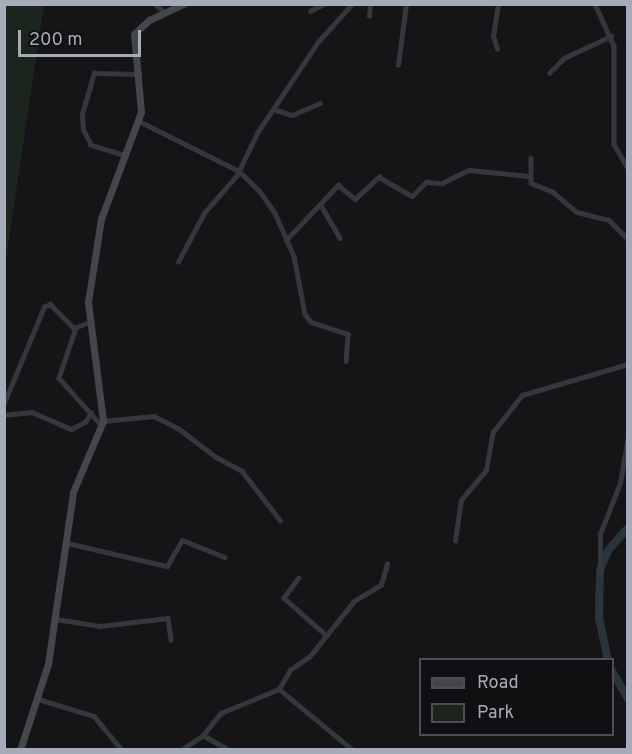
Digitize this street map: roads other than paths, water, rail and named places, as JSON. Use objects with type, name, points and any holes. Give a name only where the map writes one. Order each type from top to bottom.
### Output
[{"type":"street","points":[[155,4],[164,12]]},
{"type":"street","points":[[20,750],[38,699],[56,619],[77,478],[103,424],[88,302],[95,246],[139,121],[139,74],[134,34],[143,24],[183,4]]},
{"type":"street","points":[[310,11],[324,4]]},
{"type":"street","points":[[178,262],[204,213],[239,171],[257,133],[276,110],[318,42],[352,4]]},
{"type":"street","points":[[369,15],[370,4]]},
{"type":"street","points":[[398,65],[406,4]]},
{"type":"street","points":[[497,50],[493,36],[498,4]]},
{"type":"street","points":[[595,4],[611,36],[616,62],[614,144],[627,168]]},
{"type":"street","points":[[549,73],[564,58],[611,36]]},
{"type":"street","points":[[126,156],[100,150],[89,143],[82,114],[94,73],[139,74]]},
{"type":"street","points":[[276,110],[293,115],[320,103]]},
{"type":"street","points":[[139,121],[239,171],[269,203],[296,261],[305,314],[311,322],[348,334],[346,361]]},
{"type":"street","points":[[531,158],[529,176],[531,183],[553,192],[570,208],[609,220],[627,239]]},
{"type":"street","points":[[286,240],[338,185],[356,199],[378,177],[412,196],[426,182],[441,183],[469,170],[529,176]]},
{"type":"street","points":[[321,205],[340,238]]},
{"type":"street","points":[[4,403],[44,307],[50,304],[69,327],[76,328],[92,321]]},
{"type":"street","points":[[76,328],[59,378],[103,424]]},
{"type":"street","points":[[455,541],[461,500],[486,470],[493,432],[522,395],[627,364]]},
{"type":"street","points":[[4,415],[32,412],[71,429],[85,422],[91,413]]},
{"type":"street","points":[[103,424],[154,416],[178,428],[246,474],[280,519]]},
{"type":"street","points":[[600,576],[600,534],[620,483],[627,436]]},
{"type":"street","points":[[68,543],[167,566],[182,540],[225,557]]},
{"type":"street","points":[[181,750],[203,735],[221,713],[279,689],[290,670],[310,656],[325,634],[342,619],[354,601],[381,585],[387,564]]},
{"type":"street","points":[[299,578],[284,598],[325,634]]},
{"type":"street","points":[[56,619],[100,626],[168,618],[171,640]]},
{"type":"street","points":[[279,689],[353,750]]},
{"type":"street","points":[[38,699],[94,716],[122,750]]},
{"type":"street","points":[[203,735],[228,750]]},
{"type":"waterway","points":[[608,658],[599,618],[600,570],[609,549],[628,528]]},
{"type":"waterway","points":[[614,674],[628,699]]}]
